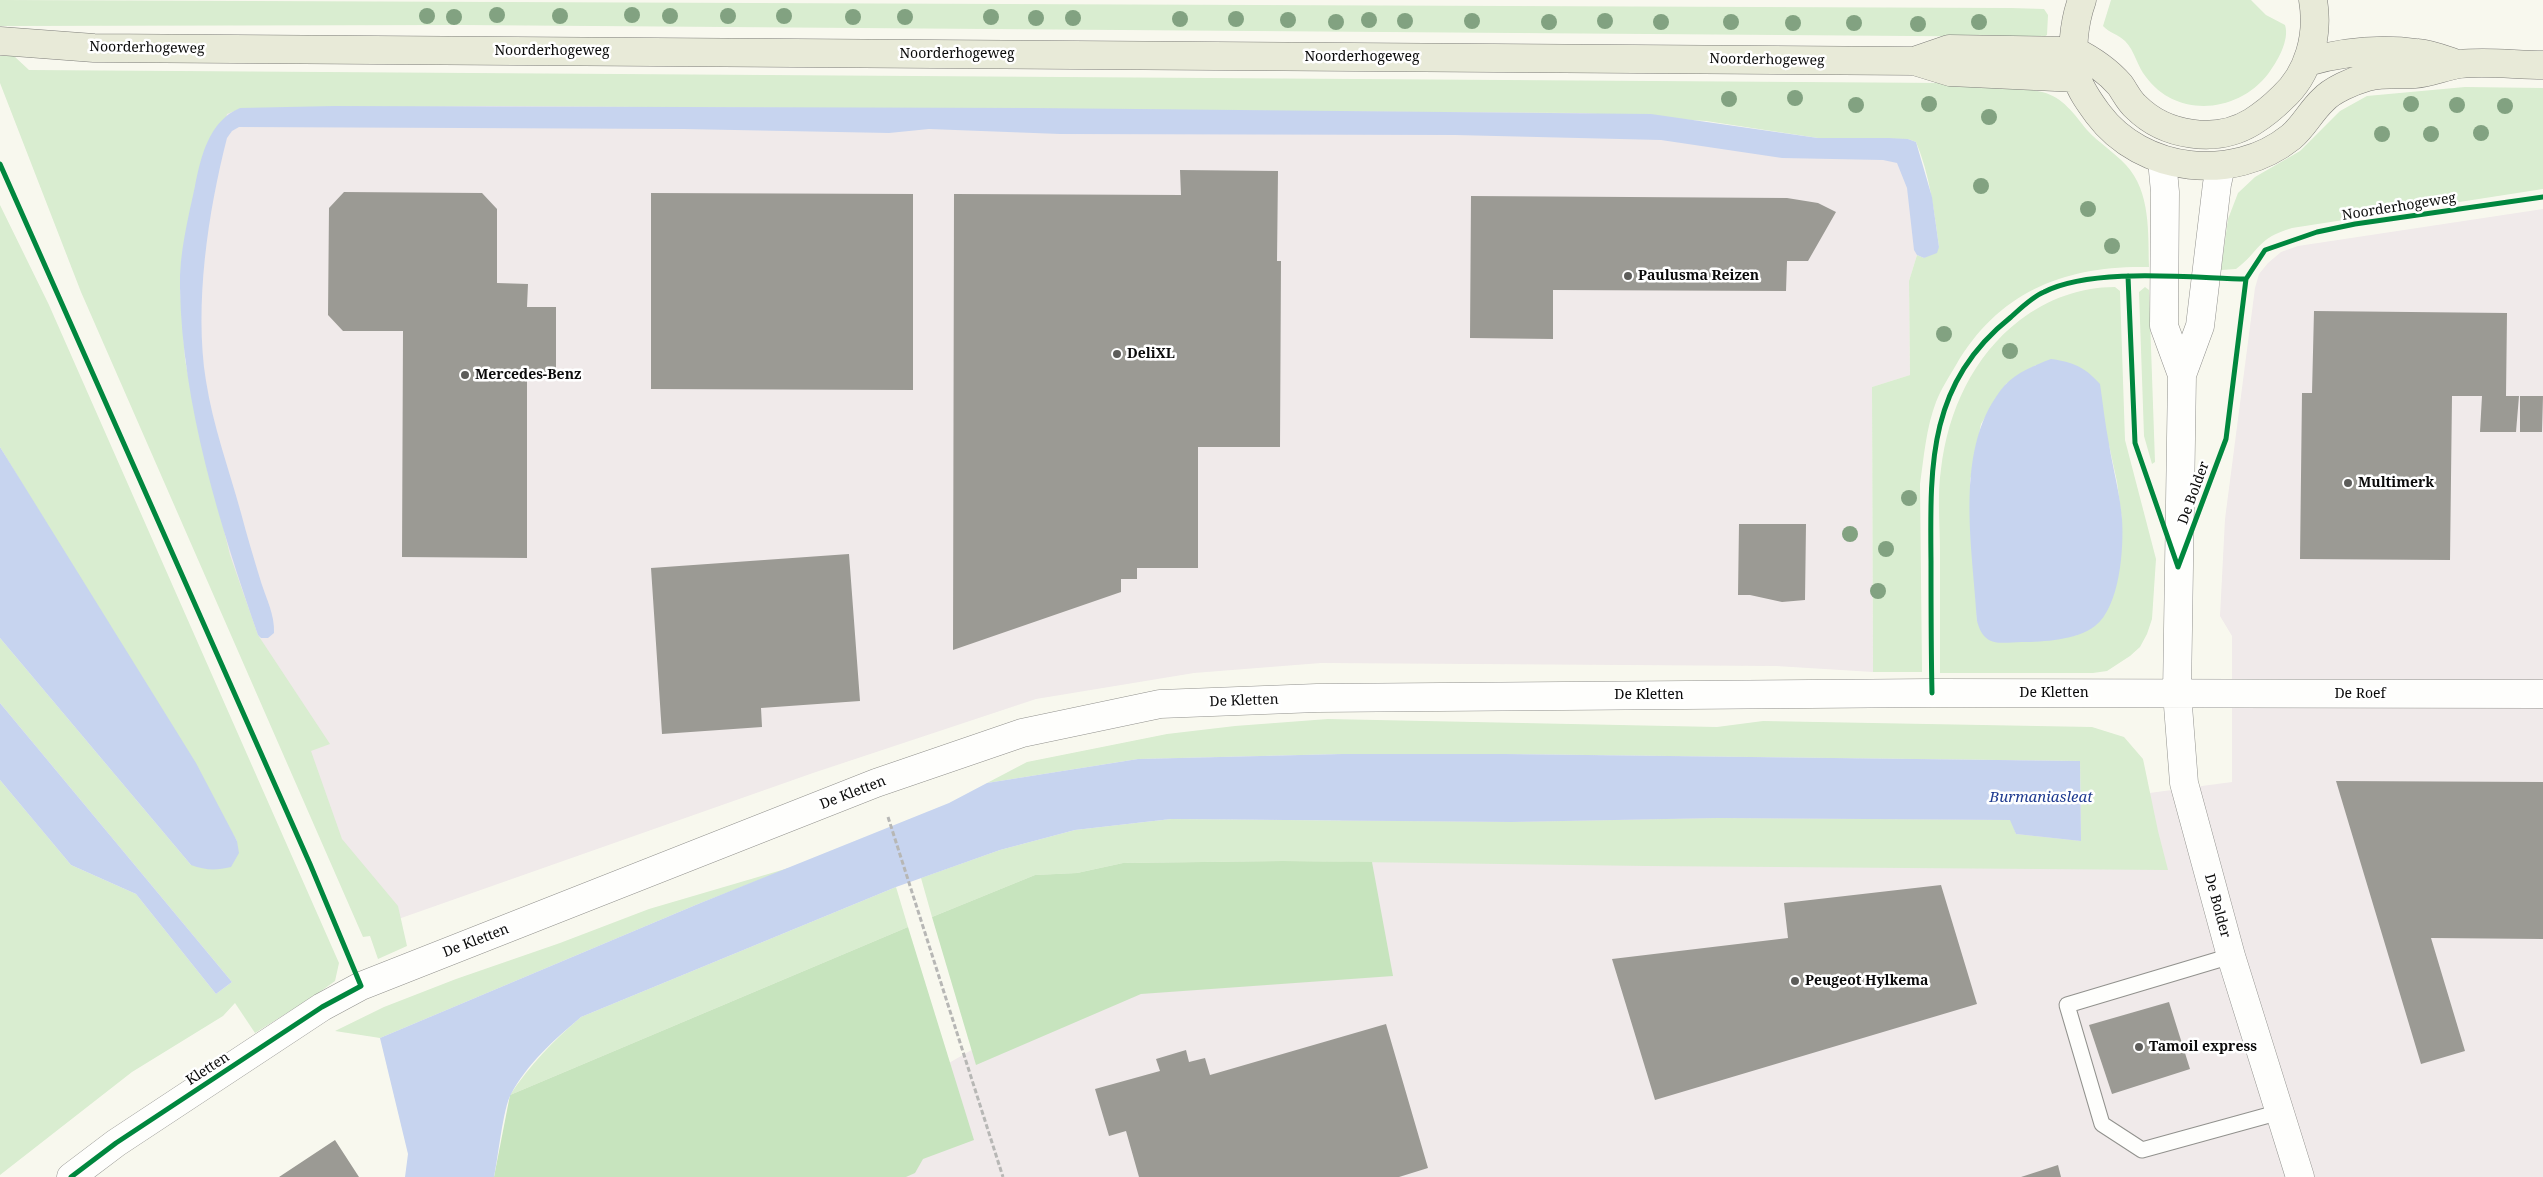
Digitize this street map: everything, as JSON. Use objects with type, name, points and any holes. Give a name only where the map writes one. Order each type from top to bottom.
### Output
[{"type":"main road","points":[[2082,0],[2075,29],[2074,51],[2077,78],[2088,100],[2102,120],[2140,150],[2162,160],[2191,166],[2221,166],[2246,160],[2270,151],[2291,137],[2309,120],[2324,99],[2366,77],[2418,74],[2459,64],[2543,65]]},
{"type":"main road","points":[[2074,51],[2092,59],[2105,70],[2134,105],[2148,118],[2165,127],[2186,133],[2209,135],[2227,132],[2251,123],[2285,96],[2307,62],[2315,31],[2313,0]]},
{"type":"main road","name":"Noorderhogeweg","points":[[0,41],[94,48],[1914,61],[1950,72],[2077,78]]},
{"type":"main road","name":"Noorderhogeweg","points":[[1914,61],[1949,49],[2074,51]]},
{"type":"main road","points":[[2307,62],[2327,56],[2389,51],[2419,53],[2459,64]]},
{"type":"main road","points":[[2221,166],[2227,132]]},
{"type":"street","name":"De Bolder","points":[[2162,160],[2165,192],[2164,326],[2182,375]]},
{"type":"street","name":"De Bolder","points":[[2221,166],[2216,184],[2200,326],[2182,375],[2177,693],[2184,783],[2231,956],[2300,1177]]},
{"type":"street","name":"De Roef","points":[[2177,693],[2543,694]]},
{"type":"street","name":"De Kletten","points":[[361,986],[876,783],[1022,733],[1160,704],[1327,698],[2177,693]]},
{"type":"street","name":"Kletten","points":[[71,1177],[140,1126],[322,1007],[361,986]]},
{"type":"lane","points":[[2231,956],[2067,1005],[2102,1124],[2142,1150],[2280,1112]]},
{"type":"path","points":[[891,823],[1003,1177]]},
{"type":"shaded area","points":[[168,88],[1591,107],[1908,159],[1917,255],[1909,281],[1910,375],[1872,387],[1873,672],[1776,666],[1321,663],[1194,673],[1036,699],[813,773],[387,923],[332,848],[215,561]]},
{"type":"shaded area","points":[[2543,209],[2543,1177],[750,1177],[1139,954],[1354,920],[1339,809],[2044,807],[2232,782],[2232,636],[2220,616],[2225,519],[2255,288],[2259,274],[2281,252],[2298,246]]},
{"type":"green space","points":[[0,0],[2011,8],[2044,9],[2048,15],[2047,35],[2044,37],[462,25],[0,26]]},
{"type":"green space","points":[[2111,0],[2251,0],[2266,15],[2285,25],[2286,37],[2279,57],[2268,74],[2241,97],[2207,106],[2190,105],[2174,100],[2159,91],[2143,73],[2125,41],[2103,26]]},
{"type":"green space","points":[[0,56],[14,56],[29,70],[1947,83],[2006,86],[2030,89],[2056,98],[2068,107],[2092,135],[2126,165],[2140,188],[2147,213],[2149,267],[2090,271],[2063,278],[2038,288],[2014,301],[1993,318],[1973,339],[1938,397],[1926,443],[1920,484],[1922,672],[1873,672],[1872,387],[1910,375],[1909,281],[1917,255],[1924,258],[1939,247],[1925,167],[1916,142],[1908,139],[1818,138],[1706,121],[1582,113],[489,106],[240,109],[227,114],[180,287],[185,359],[194,408],[230,555],[258,635],[330,744],[311,751],[342,839],[398,906],[407,946],[378,959],[370,936],[363,937],[81,292],[0,83]]},
{"type":"green space","points":[[2465,87],[2543,88],[2543,189],[2292,228],[2265,241],[2236,269],[2221,270],[2228,219],[2238,193],[2255,177],[2300,151],[2340,111],[2367,96]]},
{"type":"green space","points":[[0,205],[49,305],[339,963],[335,981],[255,1033],[235,1003],[223,1016],[132,1072],[0,1175],[0,780],[71,865],[136,894],[216,994],[232,982],[0,703],[0,638],[191,865],[237,841],[0,447]]},
{"type":"green space","points":[[2115,287],[2120,291],[2125,440],[2156,559],[2152,619],[2147,634],[2140,647],[2107,671],[2093,673],[1940,673],[1939,490],[1944,447],[1957,406],[1976,368],[1989,350],[2003,334],[2020,320],[2053,300],[2089,289]],"holes":[[[2036,365],[2109,445],[2117,482],[2122,520],[2077,635],[2036,641],[1995,642],[1977,621],[1970,481],[1981,424],[2006,384]]]},
{"type":"green space","points":[[2145,287],[2149,290],[2155,462],[2152,464],[2144,436],[2139,292]]},
{"type":"green space","points":[[1328,719],[1717,727],[1763,721],[2092,727],[2124,737],[2143,759],[2168,870],[1283,861],[1123,863],[1077,873],[1035,875],[932,917],[921,878],[1000,850],[1075,830],[1171,819],[1512,822],[1718,818],[2011,820],[2016,834],[2081,841],[2080,761],[1505,754],[1342,754],[1138,759],[987,783],[1027,762],[1167,734],[1235,726]]},
{"type":"green space","points":[[1372,862],[1393,976],[1141,994],[976,1065],[932,917],[1035,875],[1077,873],[1123,863]]},
{"type":"green space","points":[[792,867],[698,904],[380,1038],[335,1031],[384,1007],[456,979],[560,943],[649,909]]},
{"type":"green space","points":[[896,887],[908,927],[510,1095],[542,1054],[581,1017]]},
{"type":"green space","points":[[908,927],[974,1140],[923,1159],[915,1173],[906,1177],[494,1177],[510,1095]]},
{"type":"water","points":[[334,106],[1033,108],[1651,114],[1818,138],[1889,138],[1908,139],[1916,142],[1932,197],[1939,247],[1937,253],[1924,258],[1917,255],[1914,250],[1907,188],[1897,163],[1883,160],[1782,158],[1661,140],[1455,135],[1060,134],[929,129],[889,133],[683,129],[239,127],[232,131],[227,138],[209,227],[202,290],[203,352],[209,398],[217,431],[273,620],[274,633],[268,638],[261,638],[258,635],[217,508],[196,420],[182,332],[180,275],[182,249],[200,163],[208,141],[221,121],[240,108]]},
{"type":"water","points":[[2051,359],[2078,366],[2089,373],[2100,384],[2122,519],[2119,576],[2110,605],[2103,617],[2088,631],[2050,641],[1993,642],[1984,635],[1977,621],[1972,561],[1970,498],[1972,467],[1978,437],[1988,410],[2005,385],[2020,373]]},
{"type":"water","points":[[0,447],[196,763],[237,841],[239,853],[231,867],[210,869],[191,865],[0,638]]},
{"type":"water","points":[[0,703],[232,982],[216,994],[136,894],[71,865],[0,780]]},
{"type":"water","name":"Burmaniasleat","points":[[1342,754],[1505,754],[2080,761],[2081,841],[2016,834],[2010,820],[1718,818],[1512,822],[1171,819],[1075,830],[1000,850],[896,887],[581,1017],[533,1062],[511,1094],[503,1122],[494,1177],[405,1177],[408,1154],[380,1038],[698,904],[949,803],[987,783],[1138,759]]},
{"type":"building","name":"DeliXL","points":[[1180,170],[1278,171],[1277,261],[1281,261],[1280,447],[1198,447],[1198,568],[1137,568],[1137,579],[1121,579],[1121,592],[953,650],[954,194],[1181,195]]},
{"type":"building","name":"Mercedes-Benz","points":[[344,192],[482,193],[497,209],[497,283],[528,284],[527,307],[556,307],[556,375],[527,375],[527,558],[402,557],[403,331],[343,331],[328,315],[329,208]]},
{"type":"building","points":[[651,193],[913,194],[913,390],[651,389]]},
{"type":"building","name":"Paulusma Reizen","points":[[1471,196],[1787,198],[1818,203],[1836,212],[1808,261],[1787,261],[1786,291],[1553,290],[1553,339],[1470,338]]},
{"type":"building","points":[[2314,311],[2507,313],[2506,396],[2519,396],[2516,432],[2480,432],[2482,396],[2452,396],[2450,560],[2300,559],[2302,393],[2312,393]]},
{"type":"building","points":[[2520,396],[2543,396],[2542,432],[2520,432]]},
{"type":"building","points":[[1739,524],[1806,524],[1805,600],[1782,602],[1750,595],[1738,595]]},
{"type":"building","points":[[849,554],[860,701],[761,708],[762,727],[662,734],[651,568]]},
{"type":"building","points":[[2336,781],[2543,782],[2543,939],[2431,938],[2465,1051],[2421,1064]]},
{"type":"building","name":"Peugeot Hylkema","points":[[1941,885],[1977,1004],[1655,1100],[1612,959],[1788,938],[1784,903]]},
{"type":"building","points":[[2169,1002],[2190,1069],[2112,1094],[2089,1025]]},
{"type":"building","points":[[1386,1024],[1428,1168],[1399,1177],[1139,1177],[1126,1131],[1109,1136],[1095,1089],[1160,1071],[1156,1059],[1186,1050],[1189,1062],[1205,1058],[1210,1075]]},
{"type":"building","points":[[335,1140],[359,1177],[279,1177]]},
{"type":"building","points":[[2058,1165],[2061,1177],[2021,1177]]},
{"type":"cycle path","points":[[0,164],[310,864],[361,986],[322,1007],[116,1143],[71,1177]]},
{"type":"cycle path","points":[[2178,567],[2226,439],[2246,279],[2265,250],[2317,232],[2355,224],[2543,197]]},
{"type":"cycle path","points":[[2128,276],[2135,443],[2178,567]]},
{"type":"cycle path","points":[[1932,693],[1931,491],[1934,459],[1940,427],[1949,398],[1963,369],[1984,342],[2019,310],[2040,294],[2065,284],[2089,279],[2143,276],[2246,279]]},
{"type":"place","name":"Paulusma Reizen","points":[[1628,276]]},
{"type":"place","name":"DeliXL","points":[[1117,354]]},
{"type":"place","name":"Mercedes-Benz","points":[[465,375]]},
{"type":"place","name":"Multimerk","points":[[2348,483]]},
{"type":"place","name":"Peugeot Hylkema","points":[[1795,981]]},
{"type":"place","name":"Tamoil express","points":[[2139,1047]]}]
